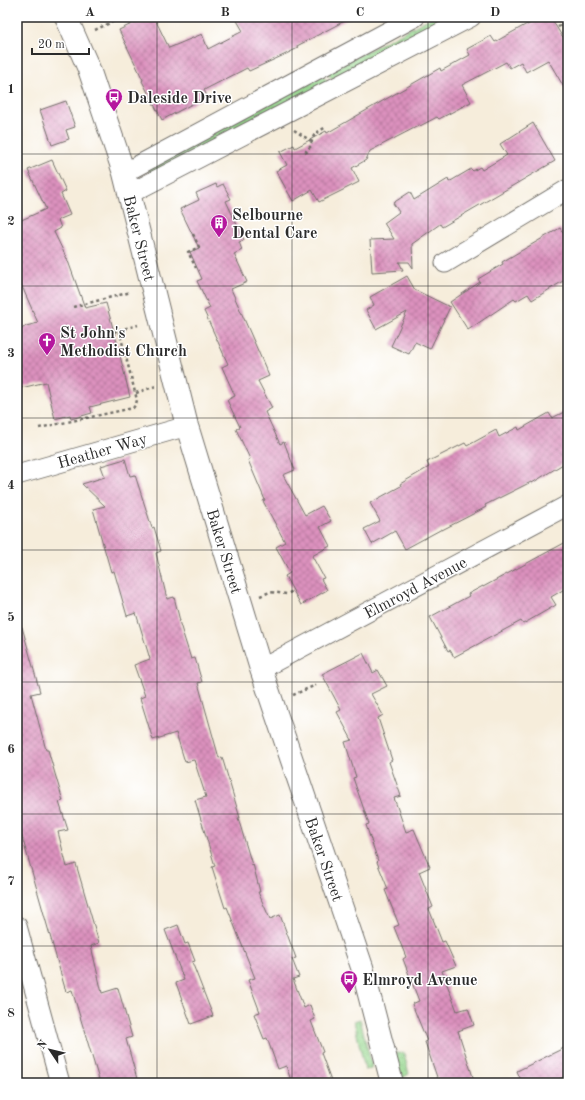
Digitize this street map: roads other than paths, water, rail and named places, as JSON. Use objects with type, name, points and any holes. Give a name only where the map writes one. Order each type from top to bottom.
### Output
[{"type":"street","name":"Baker Street","points":[[66,17],[89,69],[124,173],[187,426],[261,669],[362,967],[392,1083]]},
{"type":"street","points":[[124,173],[415,17]]},
{"type":"street","points":[[129,194],[471,17]]},
{"type":"street","points":[[445,263],[568,189]]},
{"type":"street","name":"Heather Way","points":[[17,475],[187,426]]},
{"type":"street","name":"Elmroyd Avenue","points":[[261,669],[568,504]]},
{"type":"street","points":[[17,926],[60,1083]]},
{"type":"place","name":"Daleside Drive","points":[[114,112]]},
{"type":"place","name":"Selbourne Dental Care","points":[[219,238]]},
{"type":"place","name":"St John's Methodist Church","points":[[47,356]]},
{"type":"place","name":"Elmroyd Avenue","points":[[349,994]]}]
